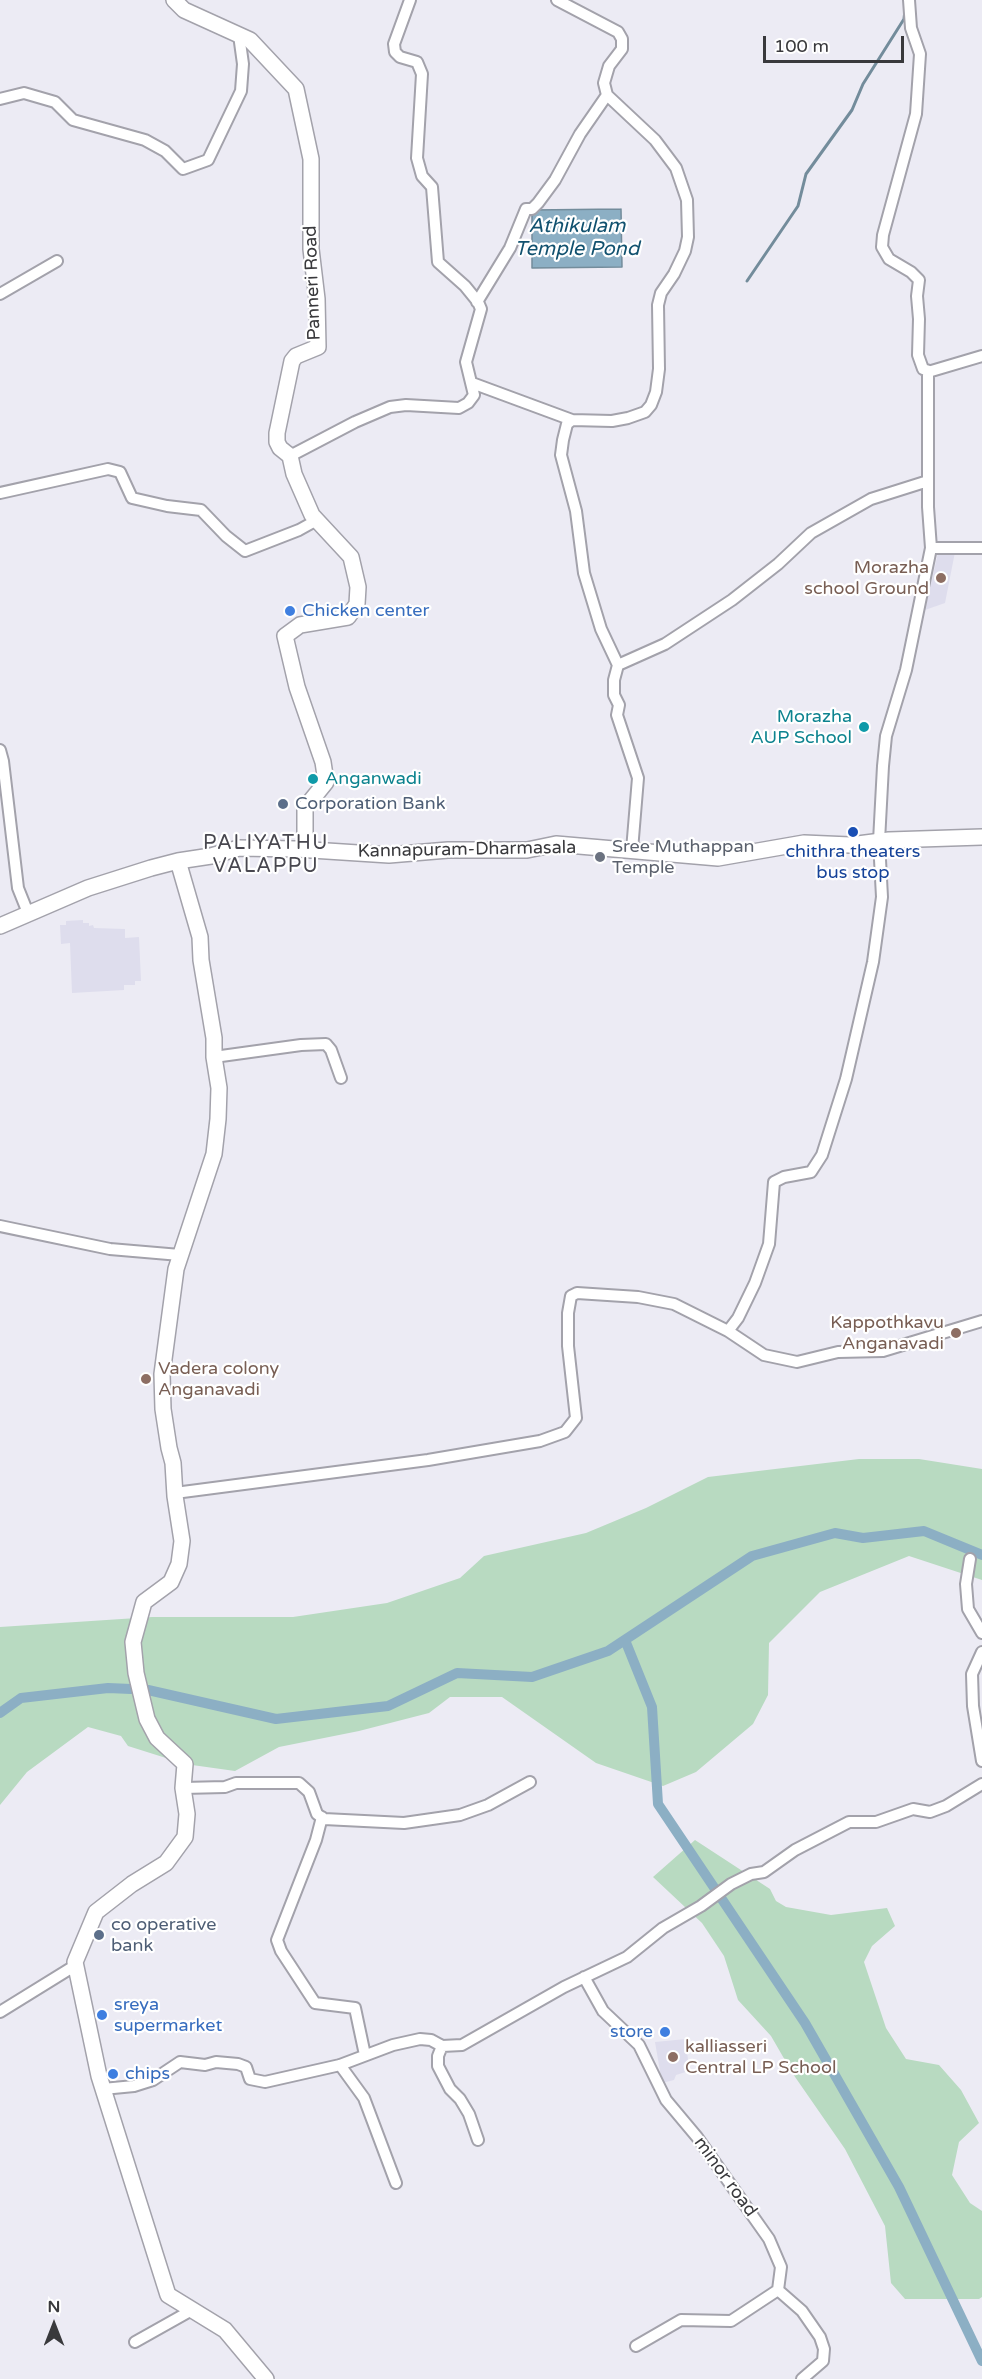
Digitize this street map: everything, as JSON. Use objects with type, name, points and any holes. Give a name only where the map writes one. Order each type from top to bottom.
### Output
[{"type":"main road","name":"Panneri Road","points":[[174,0],[184,10],[250,40],[296,89],[311,159],[311,249],[317,299],[318,347],[296,356],[292,361],[277,433],[280,448],[290,456],[301,492],[312,515],[351,557],[358,587],[357,604],[348,617],[300,626],[285,636],[297,687],[323,762],[326,782],[304,808],[304,850]]},
{"type":"main road","name":"Kannapuram-Dharmasala","points":[[0,926],[88,888],[177,861],[211,856],[239,848],[389,855],[448,850],[527,850],[556,844],[718,858],[804,843],[850,845],[879,841],[982,837]]},
{"type":"main road","points":[[177,861],[200,937],[201,960],[214,1038],[214,1057],[219,1088],[218,1119],[214,1154],[180,1255],[162,1374],[163,1409],[173,1463],[182,1542],[179,1564],[171,1582],[144,1602],[133,1642],[136,1673],[147,1719],[157,1738],[185,1764],[183,1788],[188,1814],[185,1837],[166,1863],[132,1884],[96,1912],[75,1964],[103,2089],[168,2295],[225,2330],[266,2379]]},
{"type":"street","points":[[290,456],[355,422],[390,408],[405,405],[459,408],[468,403],[474,395],[466,362],[481,309],[465,286],[438,262],[432,188],[422,176],[417,158],[422,74],[417,62],[400,57],[395,52],[394,44],[410,0]]},
{"type":"street","points":[[472,383],[572,420],[612,421],[628,418],[645,412],[651,405],[656,392],[659,369],[658,305],[661,293],[674,274],[685,251],[688,237],[687,200],[676,168],[655,140],[607,95],[604,82],[609,66],[622,49],[622,39],[618,32],[557,0]]},
{"type":"street","points":[[909,0],[911,28],[920,54],[915,114],[883,235],[882,247],[889,259],[911,272],[919,280],[918,355],[923,369],[929,372],[982,356]]},
{"type":"street","points":[[0,99],[24,93],[55,102],[74,120],[145,140],[165,151],[183,169],[208,160],[241,91],[243,64],[239,35]]},
{"type":"street","points":[[477,302],[510,248],[526,209],[532,209],[555,180],[580,134],[607,95]]},
{"type":"street","points":[[0,294],[57,261]]},
{"type":"street","points":[[729,1331],[755,1283],[769,1244],[774,1182],[784,1177],[811,1172],[822,1155],[846,1079],[873,962],[882,897],[879,841],[882,766],[886,736],[906,670],[932,548],[928,507],[929,372]]},
{"type":"street","points":[[572,420],[567,424],[561,455],[576,511],[584,573],[601,629],[618,665],[614,680],[614,695],[619,705],[617,715],[638,778],[632,850]]},
{"type":"street","points":[[0,493],[108,469],[120,472],[132,498],[167,506],[201,510],[226,536],[245,551],[300,530],[316,520]]},
{"type":"street","points":[[618,665],[665,644],[732,600],[778,564],[811,533],[871,499],[928,481]]},
{"type":"street","points":[[932,548],[982,548]]},
{"type":"street","points":[[0,750],[18,888],[28,913]]},
{"type":"street","points":[[214,1057],[301,1045],[326,1044],[331,1050],[341,1078]]},
{"type":"street","points":[[0,1226],[110,1249],[180,1255]]},
{"type":"street","points":[[175,1493],[461,1455],[540,1441],[565,1432],[576,1418],[568,1346],[568,1312],[571,1296],[577,1293],[638,1297],[674,1304],[729,1331],[764,1355],[797,1362],[838,1352],[883,1351],[982,1321]]},
{"type":"street","points":[[970,1559],[966,1584],[968,1609],[982,1633]]},
{"type":"street","points":[[982,1652],[972,1674],[973,1706],[982,1761]]},
{"type":"street","points":[[183,1788],[225,1787],[243,1783],[299,1784],[309,1792],[317,1814],[322,1817],[347,1822],[404,1823],[460,1815],[488,1805],[530,1782]]},
{"type":"street","points":[[103,2089],[153,2080],[180,2062],[205,2065],[216,2062],[238,2064],[246,2067],[250,2079],[265,2082],[340,2065],[420,2039],[431,2040],[442,2046],[462,2045],[475,2040],[531,2005],[627,1957],[663,1928],[719,1892],[751,1874],[764,1872],[795,1850],[849,1822],[876,1822],[913,1809],[930,1812],[946,1806],[982,1784]]},
{"type":"street","points":[[322,1817],[316,1840],[277,1940],[281,1951],[315,2003],[355,2008],[365,2055]]},
{"type":"street","points":[[0,2012],[75,1964]]},
{"type":"street","name":"minor road","points":[[584,1977],[603,2011],[639,2045],[666,2100],[697,2137],[769,2240],[781,2267],[778,2290]]},
{"type":"street","points":[[442,2046],[438,2056],[438,2066],[450,2089],[469,2114],[478,2140]]},
{"type":"street","points":[[340,2065],[364,2098],[396,2183]]},
{"type":"street","points":[[636,2346],[681,2320],[731,2321],[778,2290],[802,2311],[820,2337],[824,2349],[824,2361],[802,2379]]},
{"type":"street","points":[[135,2342],[192,2310]]},
{"type":"shaded area","name":"Morazha school Ground","points":[[955,552],[945,603],[925,610],[938,553]]},
{"type":"shaded area","points":[[83,920],[83,923],[89,923],[89,926],[93,925],[94,928],[125,929],[125,938],[139,937],[141,981],[135,981],[135,985],[124,985],[124,990],[72,993],[70,943],[61,944],[60,925],[66,925],[66,921]]},
{"type":"shaded area","name":"kalliasseri Central LP School","points":[[686,2039],[689,2071],[676,2075],[674,2080],[662,2083],[655,2042]]},
{"type":"green space","points":[[859,1459],[919,1459],[982,1469],[982,1580],[909,1556],[820,1592],[769,1643],[768,1695],[753,1724],[696,1772],[663,1786],[596,1763],[502,1697],[450,1697],[429,1713],[359,1731],[279,1747],[235,1771],[185,1764],[128,1746],[121,1736],[88,1727],[27,1772],[0,1805],[0,1627],[152,1617],[293,1617],[387,1603],[460,1578],[484,1556],[586,1533],[646,1508],[708,1477]]},
{"type":"green space","points":[[695,1840],[770,1889],[776,1901],[786,1907],[831,1915],[887,1908],[895,1926],[872,1946],[864,1962],[886,2028],[906,2059],[939,2065],[961,2090],[979,2123],[959,2142],[952,2175],[970,2203],[982,2211],[982,2297],[979,2299],[905,2299],[891,2283],[885,2226],[845,2149],[793,2074],[771,2036],[738,2000],[724,1956],[702,1923],[653,1877]]},
{"type":"water","name":"Athikulam Temple Pond","points":[[621,209],[622,267],[532,268],[532,210]]},
{"type":"waterway","points":[[747,281],[798,206],[806,174],[852,110],[863,84],[904,19],[905,10]]},
{"type":"waterway","points":[[148,1690],[276,1719],[388,1706],[457,1673],[532,1677],[608,1651],[752,1556],[835,1533],[863,1538],[924,1531],[982,1555]]},
{"type":"waterway","points":[[625,1640],[652,1707],[658,1804],[805,2023],[899,2187],[982,2361]]},
{"type":"waterway","points":[[0,1713],[21,1698],[108,1688],[131,1689]]},
{"type":"place","name":"Morazha school Ground","points":[[941,578]]},
{"type":"place","name":"Chicken center","points":[[290,611]]},
{"type":"place","name":"Morazha AUP School","points":[[864,727]]},
{"type":"place","name":"Anganwadi","points":[[313,779]]},
{"type":"place","name":"Corporation Bank","points":[[283,804]]},
{"type":"place","name":"chithra theaters bus stop","points":[[853,832]]},
{"type":"place","name":"Sree Muthappan Temple","points":[[600,857]]},
{"type":"place","name":"Kappothkavu Anganavadi","points":[[956,1333]]},
{"type":"place","name":"Vadera colony Anganavadi","points":[[146,1379]]},
{"type":"place","name":"co operative bank","points":[[99,1935]]},
{"type":"place","name":"sreya supermarket","points":[[102,2015]]},
{"type":"place","name":"store","points":[[665,2032]]},
{"type":"place","name":"kalliasseri Central LP School","points":[[673,2057]]},
{"type":"place","name":"chips","points":[[113,2074]]},
{"type":"district","name":"PALIYATHU VALAPPU","points":[[266,856]]}]
